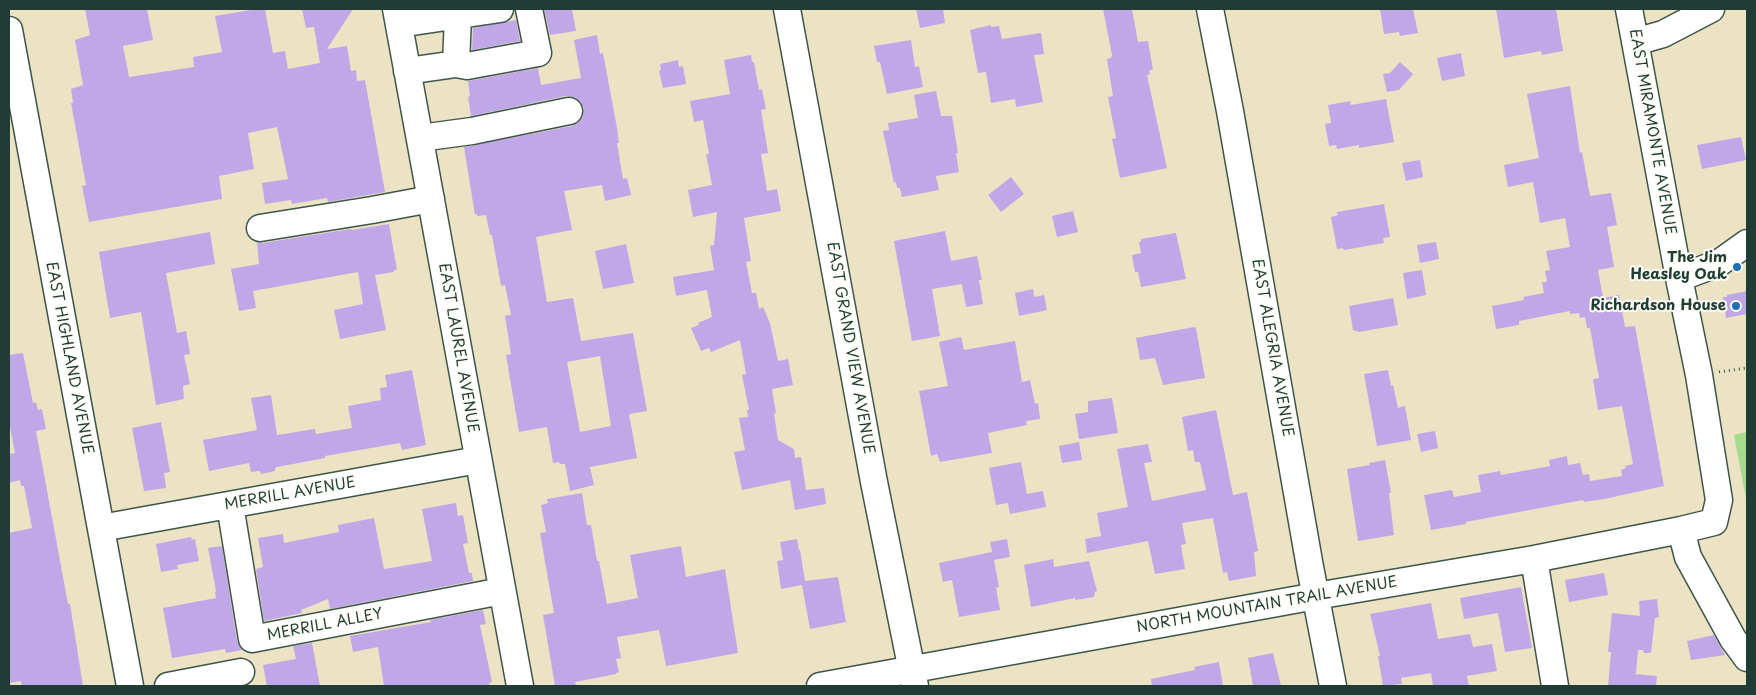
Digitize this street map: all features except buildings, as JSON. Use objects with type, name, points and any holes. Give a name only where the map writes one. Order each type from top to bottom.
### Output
[{"type":"street","points":[[397,16],[458,16],[500,9]]},
{"type":"street","points":[[408,71],[456,64],[468,66],[538,54],[529,9]]},
{"type":"street","name":"EAST GRAND VIEW AVENUE","points":[[787,9],[874,482],[913,678]]},
{"type":"street","name":"EAST ALEGRIA AVENUE","points":[[1210,9],[1232,120],[1333,686]]},
{"type":"street","name":"EAST MIRAMONTE AVENUE","points":[[1629,9],[1699,375],[1719,500],[1714,522]]},
{"type":"street","points":[[1635,42],[1663,34],[1711,9]]},
{"type":"street","name":"EAST LAUREL AVENUE","points":[[397,16],[520,686]]},
{"type":"street","points":[[456,64],[458,16]]},
{"type":"street","name":"EAST HIGHLAND AVENUE","points":[[9,30],[46,240],[130,686]]},
{"type":"street","points":[[420,138],[472,131],[569,111]]},
{"type":"street","points":[[260,228],[431,199]]},
{"type":"street","points":[[1679,278],[1719,263],[1747,244]]},
{"type":"street","name":"MERRILL AVENUE","points":[[101,528],[478,460]]},
{"type":"street","name":"MERRILL ALLEY","points":[[230,504],[252,639],[502,590]]},
{"type":"street","name":"NORTH MOUNTAIN TRAIL AVENUE","points":[[820,686],[913,678],[1316,596],[1534,558],[1714,522]]},
{"type":"street","points":[[1681,530],[1688,557],[1734,639],[1747,658]]},
{"type":"street","points":[[1534,558],[1555,686]]},
{"type":"street","points":[[168,686],[241,672]]},
{"type":"green space","points":[[1747,432],[1747,498],[1746,499],[1734,435]]},
{"type":"place","name":"The Jim Heasley Oak","points":[[1737,267]]},
{"type":"place","name":"Richardson House","points":[[1736,306]]}]
